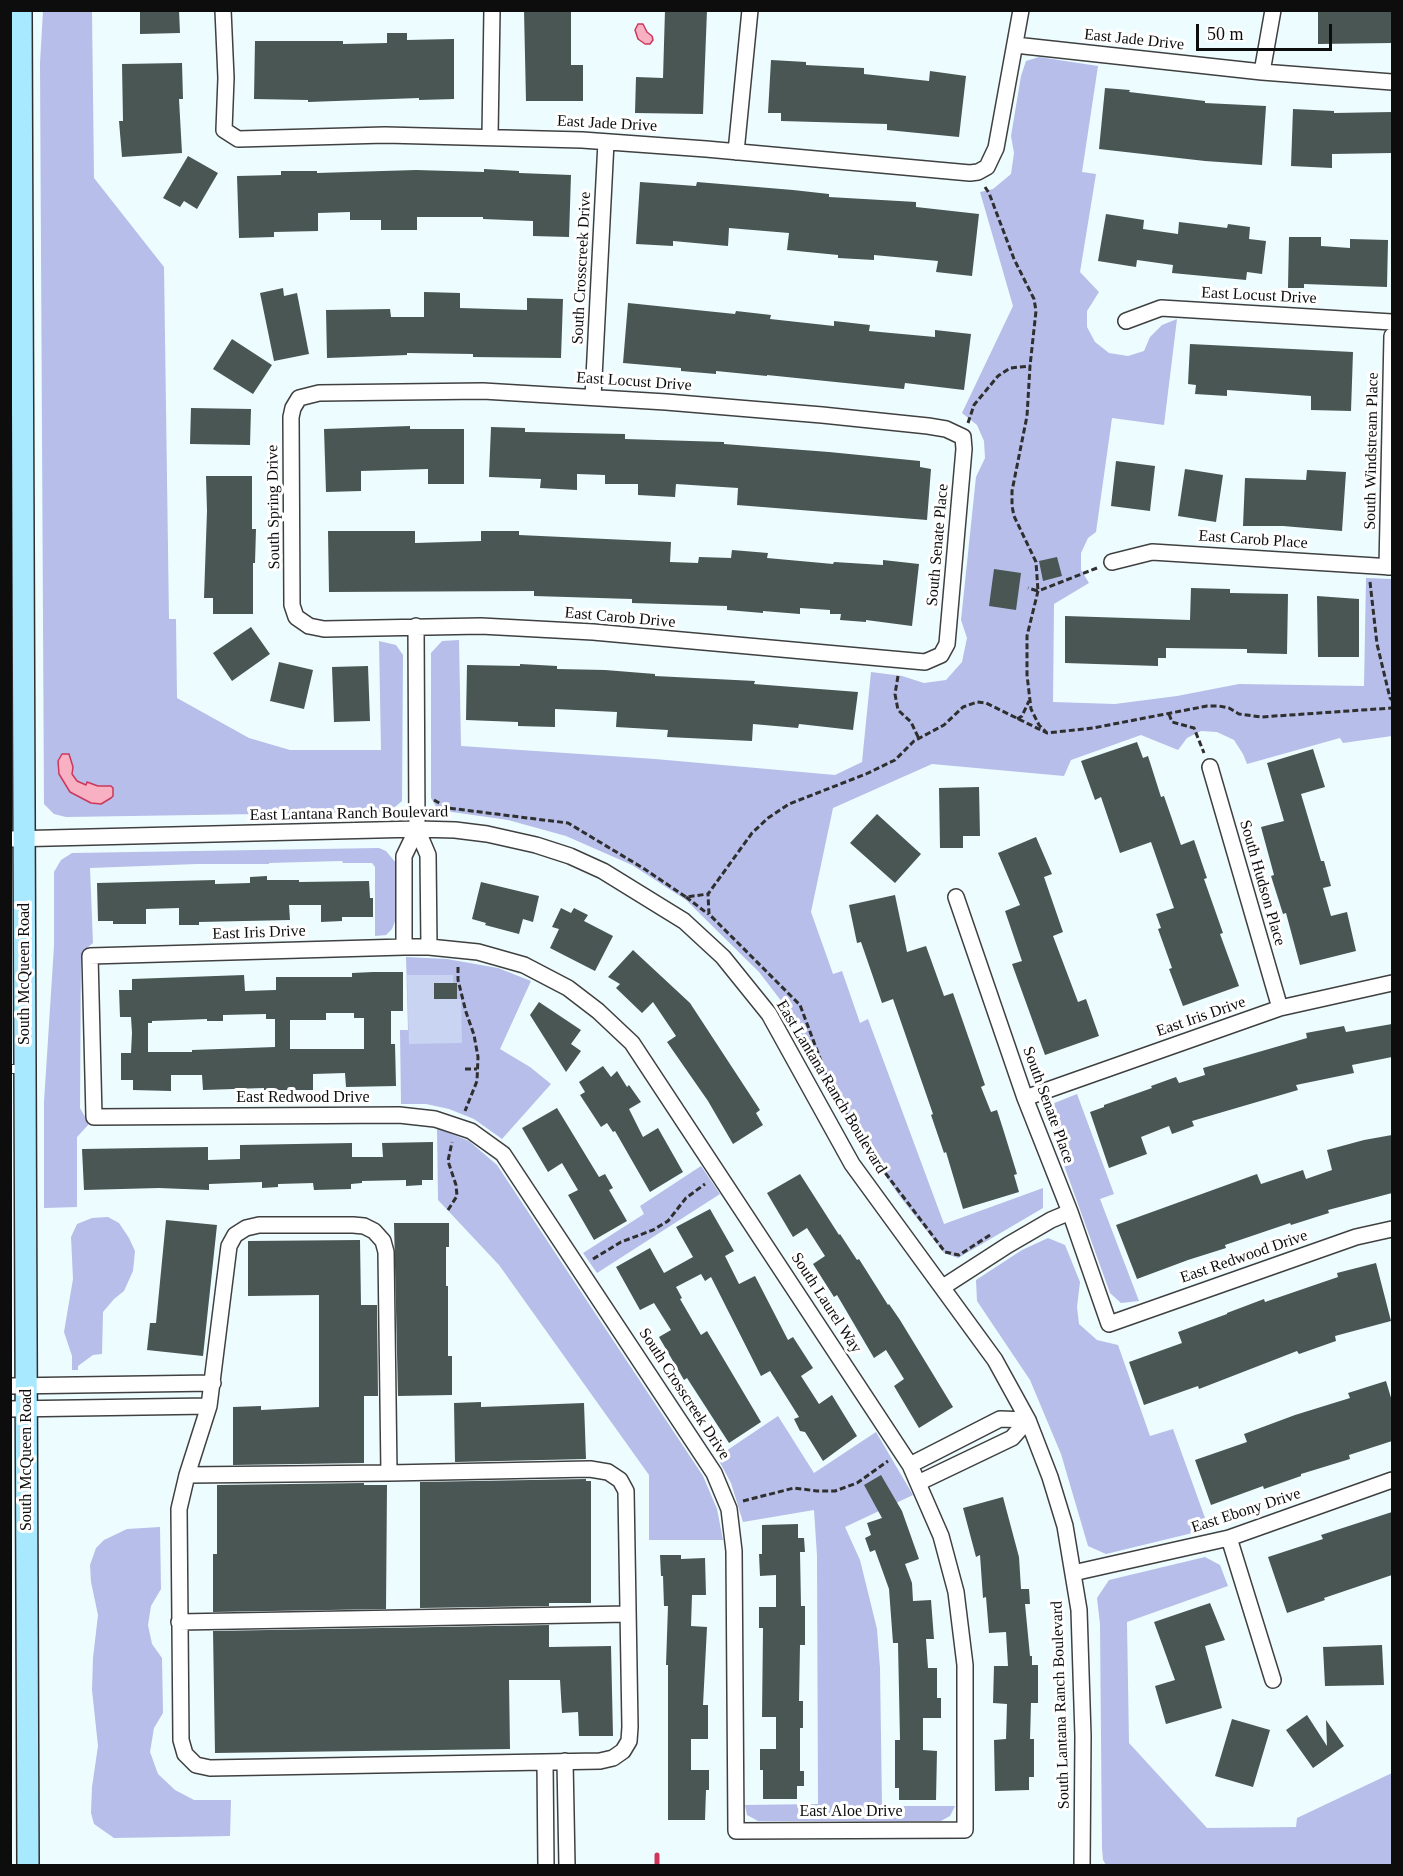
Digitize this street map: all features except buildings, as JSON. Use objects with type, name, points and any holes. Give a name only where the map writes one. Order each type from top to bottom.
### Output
[{"type":"main road","name":"South McQueen Road","points":[[21,10],[18,838],[19,1409],[28,1866]]},
{"type":"street","name":"East Jade Drive","points":[[224,10],[224,111],[226,120],[224,130],[241,139],[376,135],[490,136],[606,142],[980,170]]},
{"type":"street","points":[[490,136],[492,10]]},
{"type":"street","points":[[736,152],[750,10]]},
{"type":"street","points":[[980,170],[996,148],[1001,130],[1021,10]]},
{"type":"street","points":[[1262,72],[1273,10]]},
{"type":"street","name":"East Jade Drive","points":[[1015,45],[1262,72],[1392,82]]},
{"type":"street","name":"South Crosscreek Drive","points":[[593,397],[606,142]]},
{"type":"street","name":"East Locust Drive","points":[[1126,321],[1161,308],[1392,322]]},
{"type":"street","name":"South Windstream Place","points":[[1383,566],[1392,336]]},
{"type":"street","name":"East Locust Drive","points":[[299,398],[319,393],[483,391],[593,397],[928,426],[946,429],[963,437]]},
{"type":"street","name":"South Spring Drive","points":[[296,617],[292,605],[291,417],[299,398]]},
{"type":"street","name":"South Senate Place","points":[[941,655],[947,645],[963,437]]},
{"type":"street","name":"East Carob Place","points":[[1112,562],[1152,552],[1383,566]]},
{"type":"street","name":"East Carob Drive","points":[[296,617],[309,626],[324,629],[481,626],[593,632],[711,645],[925,662],[941,655]]},
{"type":"street","points":[[416,626],[417,829],[428,855],[429,947]]},
{"type":"street","name":"South Hudson Place","points":[[1210,767],[1280,1008]]},
{"type":"street","points":[[404,947],[404,856],[417,829]]},
{"type":"street","name":"East Lantana Ranch Boulevard","points":[[18,838],[455,830],[487,834],[536,845],[570,856],[603,871],[684,921],[723,957],[769,1014],[852,1164],[943,1287]]},
{"type":"street","name":"South Senate Place","points":[[956,897],[1025,1098],[1070,1212],[1109,1324]]},
{"type":"street","name":"East Iris Drive","points":[[94,1117],[90,956],[429,947]]},
{"type":"street","name":"South Laurel Way","points":[[429,947],[478,952],[524,965],[568,988],[598,1011],[632,1043],[906,1459],[941,1536],[956,1592],[965,1665],[965,1830]]},
{"type":"street","name":"East Iris Drive","points":[[1025,1098],[1280,1008],[1392,983]]},
{"type":"street","name":"East Redwood Drive","points":[[94,1117],[399,1115],[435,1119],[471,1131],[503,1154]]},
{"type":"street","name":"South Crosscreek Drive","points":[[503,1154],[714,1473],[727,1505],[734,1551],[736,1831]]},
{"type":"street","points":[[943,1287],[1008,1245],[1051,1220],[1070,1212]]},
{"type":"street","points":[[186,1475],[388,1473],[590,1469],[608,1472],[620,1480],[626,1491],[630,1727],[629,1741],[623,1751],[613,1758],[600,1761],[210,1768],[196,1765],[186,1754],[182,1740],[179,1509],[186,1475],[209,1406],[229,1246],[235,1235],[246,1228],[353,1224],[374,1231],[383,1241],[386,1252],[388,1473]]},
{"type":"street","name":"East Redwood Drive","points":[[1109,1324],[1356,1237],[1392,1229]]},
{"type":"street","name":"South Lantana Ranch Boulevard","points":[[943,1287],[995,1359],[1028,1420],[1062,1516],[1079,1610],[1083,1736],[1082,1866]]},
{"type":"street","points":[[19,1386],[213,1383]]},
{"type":"street","points":[[128,1384],[128,1407]]},
{"type":"street","points":[[19,1409],[209,1406]]},
{"type":"street","points":[[906,1459],[1000,1419],[1028,1420]]},
{"type":"street","points":[[918,1483],[1012,1438],[1028,1420]]},
{"type":"street","name":"East Ebony Drive","points":[[1073,1573],[1229,1539],[1392,1480]]},
{"type":"street","points":[[1229,1539],[1273,1680]]},
{"type":"street","points":[[179,1622],[628,1614]]},
{"type":"street","points":[[565,1761],[567,1866]]},
{"type":"street","points":[[545,1762],[546,1866]]},
{"type":"street","name":"East Aloe Drive","points":[[736,1831],[965,1830]]},
{"type":"street","points":[[546,1832],[566,1832]]},
{"type":"path","points":[[980,170],[1014,258],[1034,299],[1036,311],[1027,416],[1012,491],[1012,506],[1014,516],[1036,562],[1038,591],[1027,643],[1030,699],[1031,709],[1039,725],[1047,733]]},
{"type":"path","points":[[963,437],[974,405],[998,376],[1010,368],[1030,366]]},
{"type":"path","points":[[1028,588],[1038,591],[1112,562]]},
{"type":"path","points":[[1383,566],[1370,582],[1377,644],[1392,700]]},
{"type":"path","points":[[900,659],[896,703],[898,710],[911,722],[919,738]]},
{"type":"path","points":[[1017,719],[1022,716],[1030,699]]},
{"type":"path","points":[[709,914],[708,894],[752,833],[768,818],[789,804],[866,774],[895,760],[919,738],[944,725],[963,707],[977,702],[986,703],[1047,733],[1058,733],[1207,706],[1219,706],[1229,708],[1239,714],[1262,717],[1392,708]]},
{"type":"path","points":[[1168,714],[1172,722],[1194,728],[1210,767]]},
{"type":"path","points":[[686,897],[709,914],[800,1005],[826,1077],[842,1107],[880,1166],[945,1252],[959,1255],[994,1233]]},
{"type":"path","points":[[448,1210],[457,1196],[448,1161],[450,1148],[477,1081],[478,1057],[474,1035],[458,980],[459,950]]},
{"type":"path","points":[[465,1069],[477,1069]]},
{"type":"path","points":[[578,1268],[621,1242],[653,1230],[668,1221],[686,1198],[719,1174]]},
{"type":"path","points":[[727,1505],[794,1488],[835,1491],[857,1483],[876,1468],[906,1459]]},
{"type":"shaded area","points":[[43,11],[92,11],[94,178],[164,267],[169,619],[176,619],[177,698],[249,738],[290,750],[381,750],[379,641],[396,645],[403,655],[402,801],[389,812],[66,817],[54,814],[44,804],[40,63]]},
{"type":"shaded area","points":[[638,24],[643,24],[652,36],[653,40],[650,44],[645,44],[638,39],[635,30]]},
{"type":"shaded area","points":[[1039,57],[1098,66],[1082,172],[1096,174],[1080,272],[1099,292],[1087,311],[1087,327],[1095,342],[1109,353],[1128,356],[1144,351],[1150,337],[1162,325],[1177,319],[1164,425],[1112,418],[1096,532],[1088,538],[1081,553],[1081,570],[1089,583],[1054,604],[1053,702],[1115,704],[1177,696],[1239,684],[1364,686],[1366,578],[1392,579],[1392,736],[1343,743],[1340,738],[1247,764],[1234,740],[1217,732],[1201,731],[1187,738],[1178,750],[1141,735],[1071,760],[1064,776],[932,764],[833,808],[811,912],[833,974],[842,971],[860,1023],[868,1019],[944,1224],[1043,1188],[1043,1208],[958,1258],[944,1253],[898,1194],[837,1105],[792,1015],[759,972],[686,900],[632,865],[566,836],[508,820],[438,810],[431,798],[431,653],[442,641],[459,640],[461,746],[655,759],[835,775],[862,762],[871,672],[902,676],[924,683],[946,680],[962,662],[967,638],[961,620],[976,477],[985,458],[984,441],[977,425],[962,413],[1013,306],[980,192],[993,189],[1011,174],[1014,153],[1011,136],[1021,76],[1026,61]]},
{"type":"shaded area","points":[[62,754],[69,754],[73,767],[72,774],[77,781],[86,785],[87,782],[98,786],[111,786],[113,796],[101,804],[91,803],[70,792],[59,774],[58,761]]},
{"type":"shaded area","points":[[379,848],[386,851],[396,863],[396,919],[392,929],[386,935],[375,936],[375,867],[372,863],[343,863],[342,861],[90,868],[93,943],[81,953],[80,1108],[89,1124],[77,1137],[77,1207],[44,1208],[44,1102],[54,946],[54,872],[61,860],[72,853]]},
{"type":"shaded area","points":[[406,957],[447,959],[498,968],[531,981],[500,1049],[530,1067],[551,1084],[502,1139],[474,1119],[449,1109],[426,1104],[401,1104],[400,1030],[408,1030]]},
{"type":"shaded area","points":[[407,975],[453,975],[454,999],[461,999],[462,1043],[409,1044]]},
{"type":"shaded area","points":[[1077,1094],[1114,1194],[1100,1199],[1139,1301],[1121,1303],[1110,1293],[1047,1118],[1052,1104]]},
{"type":"shaded area","points":[[437,1128],[469,1141],[497,1165],[703,1476],[717,1509],[723,1540],[649,1540],[649,1475],[499,1265],[438,1200]]},
{"type":"shaded area","points":[[701,1166],[720,1194],[597,1273],[583,1253],[644,1214],[640,1206]]},
{"type":"shaded area","points":[[108,1217],[119,1223],[129,1238],[135,1251],[133,1271],[124,1291],[103,1312],[102,1354],[93,1355],[78,1366],[78,1370],[72,1370],[72,1356],[64,1332],[73,1279],[71,1237],[77,1224],[92,1218]]},
{"type":"shaded area","points":[[1048,1238],[1065,1245],[1080,1282],[1077,1307],[1079,1324],[1097,1340],[1118,1345],[1150,1436],[1173,1429],[1209,1529],[1106,1554],[1088,1546],[1061,1454],[1030,1380],[977,1301],[976,1280],[1022,1250]]},
{"type":"shaded area","points":[[778,1416],[814,1473],[876,1432],[913,1495],[845,1527],[860,1560],[877,1629],[880,1668],[882,1806],[955,1806],[950,1816],[941,1821],[758,1821],[747,1815],[745,1805],[818,1804],[817,1556],[814,1510],[743,1522],[731,1483],[717,1457]]},
{"type":"shaded area","points":[[160,1527],[161,1589],[151,1606],[148,1625],[152,1644],[162,1658],[163,1713],[154,1728],[150,1752],[158,1774],[175,1790],[194,1800],[231,1800],[230,1836],[114,1838],[94,1824],[91,1813],[98,1746],[92,1690],[98,1615],[90,1565],[96,1548],[104,1540],[127,1529]]},
{"type":"shaded area","points":[[1205,1557],[1220,1565],[1228,1586],[1127,1622],[1129,1743],[1207,1828],[1296,1827],[1297,1818],[1392,1773],[1392,1865],[1106,1865],[1102,1848],[1100,1624],[1097,1598],[1109,1580]]},
{"type":"waterway","points":[[657,1855],[657,1866]]}]
